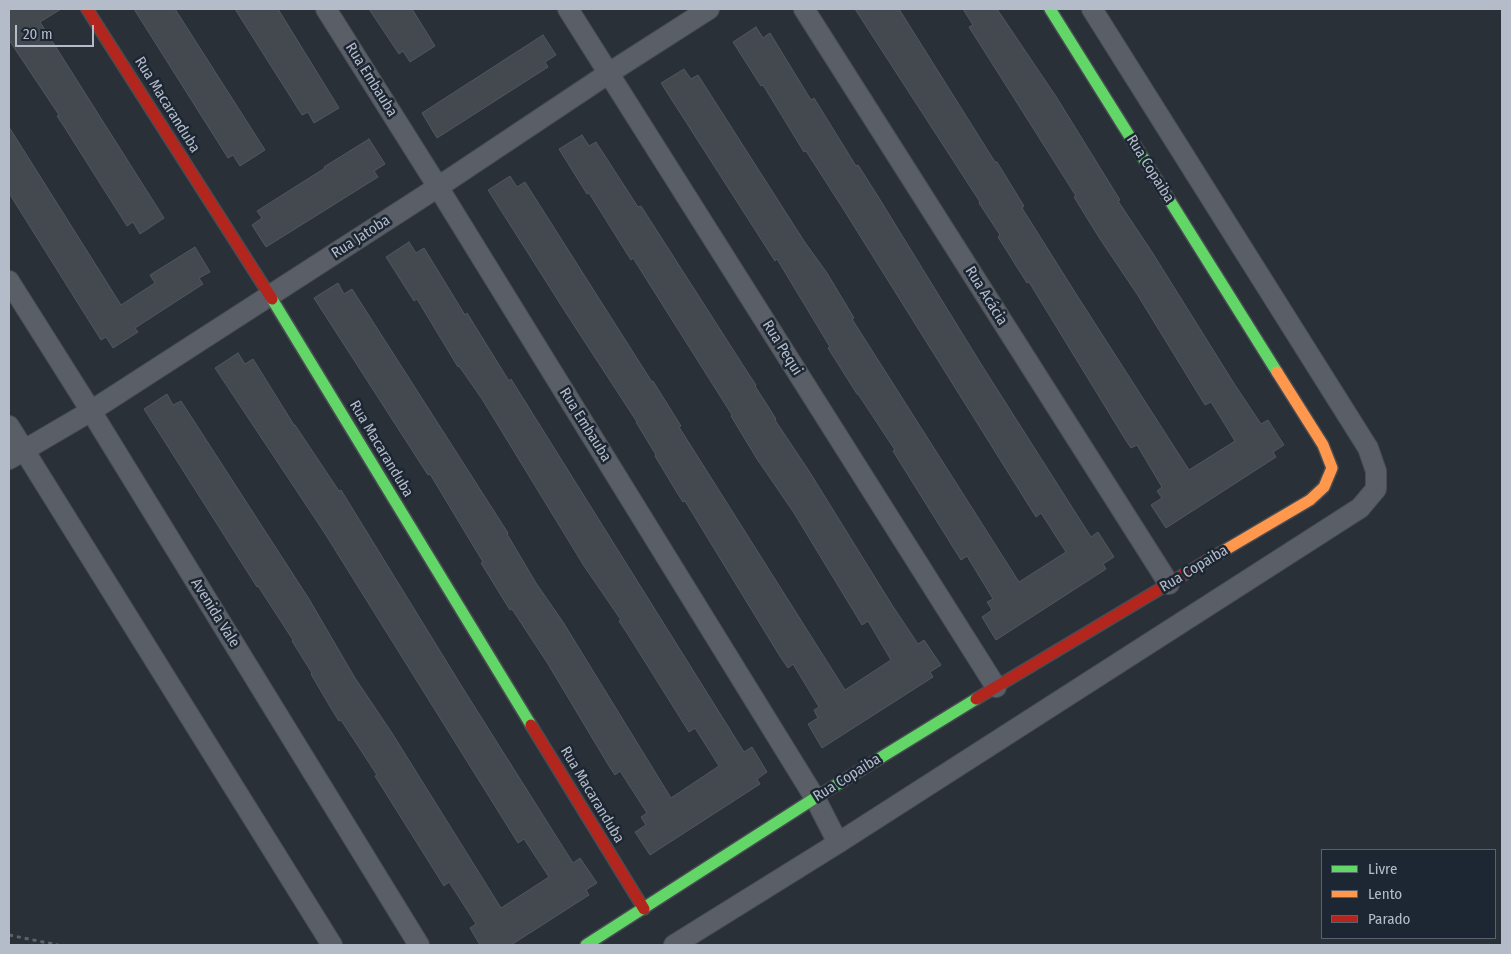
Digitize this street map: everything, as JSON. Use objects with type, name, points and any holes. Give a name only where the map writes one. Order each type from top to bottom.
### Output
[{"type":"street","name":"Rua Macaranduba","points":[[87,9],[270,296],[644,909]]},
{"type":"street","name":"Rua Embauba","points":[[326,9],[815,798],[838,843]]},
{"type":"street","name":"Rua Pequi","points":[[568,9],[996,687]]},
{"type":"street","name":"Rua Jatoba","points":[[16,455],[91,410],[270,296],[709,9]]},
{"type":"street","name":"Rua Acácia","points":[[804,9],[1169,584]]},
{"type":"street","name":"Rua Copaiba","points":[[586,945],[815,798],[996,687],[1310,500],[1324,487],[1332,468],[1323,444],[1050,9]]},
{"type":"street","points":[[674,945],[838,843],[1360,508],[1376,489],[1376,471],[1368,448],[1092,9]]},
{"type":"street","name":"Avenida Vale","points":[[9,281],[91,410],[420,945]]},
{"type":"street","points":[[9,426],[16,455],[332,945]]},
{"type":"path","points":[[9,935],[58,945]]},
{"type":"building","points":[[9,9],[61,9],[40,22],[164,218],[140,234],[133,222],[127,226],[57,116],[59,115],[9,40]]},
{"type":"building","points":[[134,9],[175,9],[265,150],[240,166],[233,155],[228,158]]},
{"type":"building","points":[[235,9],[278,9],[339,108],[314,123],[308,112],[302,115]]},
{"type":"building","points":[[369,9],[412,9],[435,46],[410,62],[403,51],[399,54]]},
{"type":"building","points":[[855,9],[899,9],[995,162],[997,162],[1024,206],[1022,208],[1189,470],[1235,441],[1211,402],[1205,405],[1137,294],[1100,239],[1074,197],[1076,196],[969,27],[973,25],[963,9],[997,9],[1057,98],[1120,200],[1118,201],[1235,385],[1261,424],[1268,420],[1284,445],[1273,452],[1276,457],[1166,528],[1151,505],[1162,498],[1157,491],[1162,487],[1137,445],[1131,448],[1125,439],[1029,282],[1027,283],[998,237],[1000,235],[980,202]]},
{"type":"building","points":[[756,27],[763,38],[770,33],[811,100],[814,98],[856,166],[858,165],[879,198],[981,364],[1091,537],[1098,532],[1114,557],[1103,564],[1106,569],[996,640],[982,617],[992,610],[987,602],[993,599],[967,556],[961,560],[893,451],[895,450],[828,348],[830,347],[777,259],[775,261],[661,83],[684,69],[691,79],[698,75],[804,241],[827,273],[854,318],[852,319],[1019,582],[1066,552],[1041,513],[1036,517],[842,207],[733,42]]},
{"type":"building","points":[[543,35],[556,55],[545,62],[548,67],[437,138],[422,113]]},
{"type":"building","points":[[9,127],[121,305],[155,283],[150,275],[195,247],[210,272],[199,278],[203,284],[135,328],[138,332],[113,348],[106,337],[101,340],[9,193]]},
{"type":"building","points":[[582,135],[589,146],[596,142],[638,207],[641,206],[756,385],[775,420],[892,605],[918,644],[924,640],[941,665],[930,672],[933,677],[822,748],[808,724],[818,718],[814,710],[819,707],[793,664],[788,668],[781,658],[685,501],[683,502],[676,491],[637,422],[488,190],[510,176],[517,187],[525,182],[653,381],[681,426],[679,427],[845,690],[891,660],[868,621],[862,625],[794,513],[757,459],[732,415],[633,258],[631,260],[559,149]]},
{"type":"building","points":[[369,139],[385,164],[374,171],[378,177],[266,247],[252,225],[262,218],[257,211]]},
{"type":"building","points":[[409,242],[416,253],[424,248],[465,315],[467,313],[509,381],[511,379],[744,752],[752,747],[767,772],[757,779],[760,784],[650,855],[635,832],[646,825],[641,817],[647,813],[620,771],[615,775],[609,766],[548,664],[512,609],[510,610],[481,563],[483,562],[430,474],[428,475],[314,298],[338,283],[344,294],[352,289],[508,533],[536,583],[563,622],[671,798],[719,766],[695,728],[689,732],[619,621],[621,620],[584,566],[482,399],[458,367],[417,299],[414,301],[386,257]]},
{"type":"building","points":[[238,353],[245,364],[253,359],[294,425],[339,491],[341,490],[573,863],[580,858],[597,883],[586,890],[589,895],[511,945],[480,945],[470,928],[476,924],[449,882],[444,886],[375,776],[377,775],[341,720],[339,721],[332,710],[293,640],[257,587],[144,409],[167,394],[173,405],[181,401],[309,599],[355,678],[392,733],[501,908],[549,877],[524,839],[518,843],[324,532],[215,368]]},
{"type":"traffic: fast","points":[[1050,9],[1277,372]]},
{"type":"traffic: fast","points":[[272,299],[531,725]]},
{"type":"traffic: fast","points":[[586,945],[815,798],[976,699]]},
{"type":"traffic: slow","points":[[1220,553],[1310,500],[1324,487],[1332,468],[1323,445],[1277,372]]},
{"type":"traffic: jam","points":[[87,9],[272,299]]},
{"type":"traffic: jam","points":[[976,699],[1220,553]]},
{"type":"traffic: jam","points":[[531,725],[644,909]]}]
